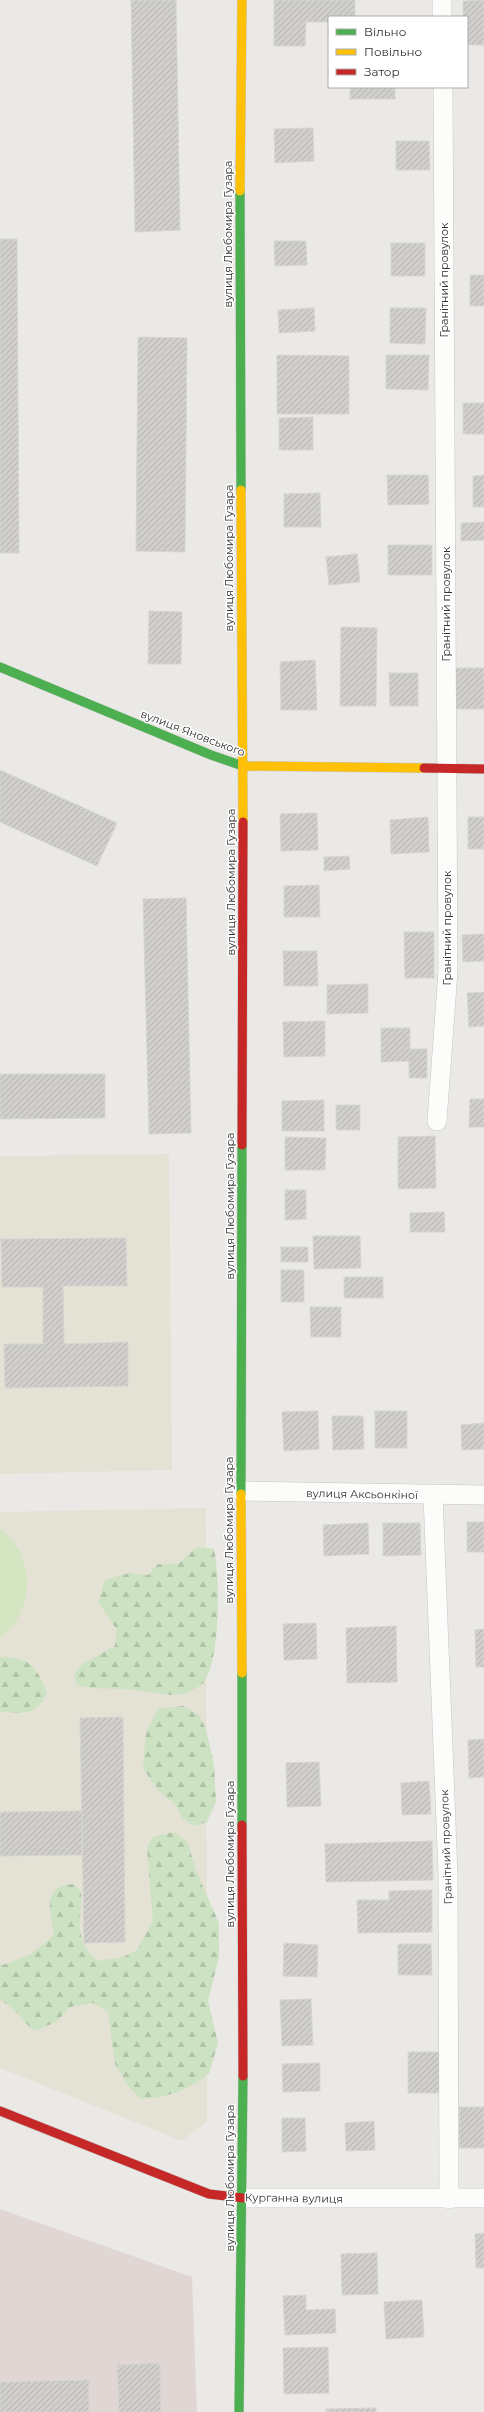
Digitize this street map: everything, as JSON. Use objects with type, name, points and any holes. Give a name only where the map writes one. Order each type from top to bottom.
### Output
[{"type":"street","name":"вулиця Любомира Гузара","points":[[239,2412],[243,2198],[241,1491],[243,766],[239,273],[242,0]]},
{"type":"street","points":[[442,0],[442,16]]},
{"type":"street","name":"Гранітний провулок","points":[[437,1121],[448,971],[443,88]]},
{"type":"street","name":"вулиця Яновського","points":[[0,667],[211,755],[243,766],[484,769]]},
{"type":"street","name":"вулиця Аксьонкіної","points":[[241,1491],[433,1496],[484,1495]]},
{"type":"street","name":"Гранітний провулок","points":[[433,1496],[448,1874],[449,2199]]},
{"type":"street","name":"Курганна вулиця","points":[[0,2112],[209,2194],[243,2198],[484,2198]]},
{"type":"shaded area","points":[[169,1154],[172,1470],[0,1474],[0,1156]]},
{"type":"shaded area","points":[[206,1508],[207,2121],[182,2141],[0,2068],[0,1512]]},
{"type":"shaded area","points":[[0,2209],[192,2277],[197,2412],[161,2412],[117,2366],[119,2412],[89,2412],[89,2380],[0,2382]]},
{"type":"green space","points":[[0,1529],[12,1540],[20,1553],[25,1568],[27,1583],[25,1599],[20,1613],[12,1627],[0,1638]]},
{"type":"green space","points":[[197,1547],[214,1549],[218,1597],[218,1617],[214,1655],[210,1671],[204,1682],[189,1692],[175,1695],[127,1689],[91,1688],[77,1685],[74,1674],[84,1663],[115,1646],[117,1630],[98,1602],[105,1580],[129,1573],[148,1575],[158,1564],[178,1564]]},
{"type":"green space","points":[[0,1657],[10,1657],[25,1661],[36,1671],[47,1694],[37,1707],[22,1713],[0,1712]]},
{"type":"green space","points":[[183,1706],[199,1715],[206,1729],[214,1765],[216,1802],[207,1822],[194,1826],[182,1818],[175,1804],[158,1790],[143,1768],[146,1732],[158,1709]]},
{"type":"green space","points":[[174,1832],[188,1843],[196,1871],[219,1923],[219,1957],[208,2001],[218,2043],[209,2074],[185,2089],[169,2095],[141,2099],[130,2088],[115,2064],[108,2012],[93,2003],[70,2007],[56,2022],[34,2031],[10,2006],[0,2000],[0,1964],[3,1965],[33,1953],[54,1935],[50,1910],[52,1895],[56,1890],[63,1886],[73,1884],[81,1892],[81,1937],[89,1952],[97,1961],[123,1957],[137,1950],[153,1921],[147,1848],[153,1837]]},
{"type":"building","points":[[131,0],[176,0],[180,230],[135,232]]},
{"type":"building","points":[[274,0],[355,0],[355,16],[328,16],[328,22],[306,22],[305,46],[274,46]]},
{"type":"building","points":[[484,0],[484,45],[468,45],[468,16],[463,16],[463,1]]},
{"type":"building","points":[[350,88],[395,88],[395,99],[350,99]]},
{"type":"building","points":[[313,128],[314,161],[275,163],[274,129]]},
{"type":"building","points":[[396,141],[429,141],[430,170],[396,170]]},
{"type":"building","points":[[0,239],[17,239],[19,553],[0,553]]},
{"type":"building","points":[[274,241],[306,241],[307,265],[275,266]]},
{"type":"building","points":[[391,243],[425,243],[425,276],[391,276]]},
{"type":"building","points":[[470,275],[484,275],[484,306],[470,306]]},
{"type":"building","points":[[314,308],[315,331],[279,333],[278,310]]},
{"type":"building","points":[[390,308],[426,308],[425,344],[390,343]]},
{"type":"building","points":[[138,337],[187,338],[185,552],[136,551]]},
{"type":"building","points":[[277,355],[349,356],[349,414],[277,414]]},
{"type":"building","points":[[386,355],[429,355],[428,390],[386,389]]},
{"type":"building","points":[[463,403],[484,403],[484,434],[463,434]]},
{"type":"building","points":[[313,417],[313,450],[279,450],[279,418]]},
{"type":"building","points":[[387,475],[428,475],[429,504],[388,505]]},
{"type":"building","points":[[484,475],[484,507],[473,507],[473,476]]},
{"type":"building","points":[[320,493],[321,527],[284,527],[284,494]]},
{"type":"building","points":[[484,522],[484,540],[461,541],[461,523]]},
{"type":"building","points":[[388,545],[432,545],[432,575],[388,575]]},
{"type":"building","points":[[357,554],[360,582],[329,585],[326,557]]},
{"type":"building","points":[[149,611],[182,612],[181,664],[148,664]]},
{"type":"building","points":[[341,627],[377,628],[376,706],[340,706]]},
{"type":"building","points":[[315,660],[317,710],[281,710],[280,662]]},
{"type":"building","points":[[455,668],[484,668],[484,709],[455,709]]},
{"type":"building","points":[[389,673],[418,673],[418,706],[390,706]]},
{"type":"building","points":[[0,770],[117,823],[97,866],[0,822]]},
{"type":"building","points":[[317,813],[318,850],[281,851],[280,814]]},
{"type":"building","points":[[428,817],[429,852],[391,854],[390,820]]},
{"type":"building","points":[[468,817],[484,817],[484,849],[468,849]]},
{"type":"building","points":[[349,856],[350,869],[324,871],[324,857]]},
{"type":"building","points":[[319,885],[320,917],[284,917],[284,886]]},
{"type":"building","points":[[186,898],[191,1133],[149,1134],[143,899]]},
{"type":"building","points":[[404,932],[434,932],[434,978],[405,978]]},
{"type":"building","points":[[484,934],[484,961],[463,962],[462,935]]},
{"type":"building","points":[[283,951],[317,951],[318,986],[284,986]]},
{"type":"building","points":[[368,984],[368,1013],[327,1014],[327,985]]},
{"type":"building","points":[[484,992],[484,1026],[469,1027],[467,993]]},
{"type":"building","points":[[325,1021],[325,1056],[284,1057],[283,1022]]},
{"type":"building","points":[[381,1028],[410,1028],[410,1049],[427,1049],[427,1078],[409,1078],[409,1061],[381,1062]]},
{"type":"building","points":[[0,1074],[105,1074],[105,1118],[0,1119]]},
{"type":"building","points":[[470,1099],[484,1099],[484,1127],[469,1127]]},
{"type":"building","points":[[324,1100],[324,1131],[282,1131],[282,1101]]},
{"type":"building","points":[[336,1105],[360,1105],[360,1130],[336,1130]]},
{"type":"building","points":[[435,1136],[436,1188],[398,1189],[398,1137]]},
{"type":"building","points":[[285,1137],[326,1138],[325,1170],[285,1170]]},
{"type":"building","points":[[285,1190],[306,1190],[306,1219],[285,1220]]},
{"type":"building","points":[[444,1212],[445,1232],[410,1232],[410,1213]]},
{"type":"building","points":[[313,1236],[360,1236],[361,1268],[314,1269]]},
{"type":"building","points":[[126,1238],[127,1286],[63,1286],[64,1344],[128,1342],[128,1386],[5,1388],[4,1344],[43,1344],[43,1287],[2,1287],[1,1239]]},
{"type":"building","points":[[281,1247],[308,1247],[308,1262],[281,1262]]},
{"type":"building","points":[[281,1270],[304,1270],[304,1302],[281,1302]]},
{"type":"building","points":[[344,1277],[383,1277],[383,1298],[344,1298]]},
{"type":"building","points":[[310,1307],[341,1307],[341,1337],[311,1337]]},
{"type":"building","points":[[318,1411],[319,1449],[284,1451],[282,1412]]},
{"type":"building","points":[[375,1411],[407,1411],[407,1448],[375,1448]]},
{"type":"building","points":[[332,1416],[363,1416],[364,1449],[333,1450]]},
{"type":"building","points":[[484,1423],[484,1449],[462,1450],[461,1425]]},
{"type":"building","points":[[467,1522],[484,1522],[484,1552],[467,1552]]},
{"type":"building","points":[[368,1523],[369,1554],[324,1556],[323,1525]]},
{"type":"building","points":[[383,1523],[420,1523],[421,1555],[383,1556]]},
{"type":"building","points":[[316,1623],[317,1659],[284,1660],[283,1624]]},
{"type":"building","points":[[396,1626],[397,1682],[347,1683],[346,1628]]},
{"type":"building","points":[[484,1629],[484,1667],[476,1667],[475,1630]]},
{"type":"building","points":[[123,1717],[125,1942],[84,1943],[80,1718]]},
{"type":"building","points":[[484,1739],[484,1777],[469,1778],[468,1740]]},
{"type":"building","points":[[319,1762],[321,1806],[287,1807],[286,1763]]},
{"type":"building","points":[[429,1781],[431,1814],[402,1815],[401,1783]]},
{"type":"building","points":[[82,1811],[82,1855],[0,1856],[0,1812]]},
{"type":"building","points":[[432,1841],[433,1880],[326,1882],[325,1844]]},
{"type":"building","points":[[432,1890],[432,1932],[358,1933],[357,1900],[389,1900],[389,1891]]},
{"type":"building","points":[[284,1943],[318,1945],[317,1977],[283,1976]]},
{"type":"building","points":[[398,1944],[431,1944],[432,1975],[398,1975]]},
{"type":"building","points":[[311,1999],[313,2045],[282,2046],[280,2000]]},
{"type":"building","points":[[408,2052],[442,2052],[441,2093],[408,2093]]},
{"type":"building","points":[[320,2063],[320,2091],[283,2092],[282,2064]]},
{"type":"building","points":[[459,2107],[484,2107],[484,2148],[459,2148]]},
{"type":"building","points":[[282,2118],[305,2118],[306,2151],[282,2152]]},
{"type":"building","points":[[374,2121],[375,2150],[346,2151],[345,2123]]},
{"type":"building","points":[[484,2233],[484,2268],[476,2268],[475,2234]]},
{"type":"building","points":[[377,2253],[378,2294],[342,2295],[341,2254]]},
{"type":"building","points":[[306,2295],[306,2310],[335,2309],[336,2333],[285,2335],[283,2296]]},
{"type":"building","points":[[422,2300],[424,2337],[386,2339],[384,2302]]},
{"type":"building","points":[[328,2347],[329,2393],[284,2394],[283,2348]]},
{"type":"building","points":[[160,2363],[161,2412],[119,2412],[117,2365]]},
{"type":"building","points":[[89,2380],[89,2412],[0,2412],[0,2382]]},
{"type":"building","points":[[376,2408],[376,2412],[326,2412],[326,2409]]},
{"type":"traffic: fast","points":[[240,191],[241,490]]},
{"type":"traffic: fast","points":[[0,667],[211,755],[243,766]]},
{"type":"traffic: fast","points":[[241,1494],[242,1145]]},
{"type":"traffic: fast","points":[[242,1673],[242,1825]]},
{"type":"traffic: fast","points":[[239,2412],[243,2076]]},
{"type":"traffic: slow","points":[[240,191],[242,0]]},
{"type":"traffic: slow","points":[[241,490],[243,822]]},
{"type":"traffic: slow","points":[[243,766],[424,768]]},
{"type":"traffic: slow","points":[[241,1494],[242,1673]]},
{"type":"traffic: jam","points":[[424,768],[484,769]]},
{"type":"traffic: jam","points":[[242,1145],[243,822]]},
{"type":"traffic: jam","points":[[242,1825],[243,2076]]},
{"type":"traffic: jam","points":[[0,2111],[209,2194],[243,2198]]}]
